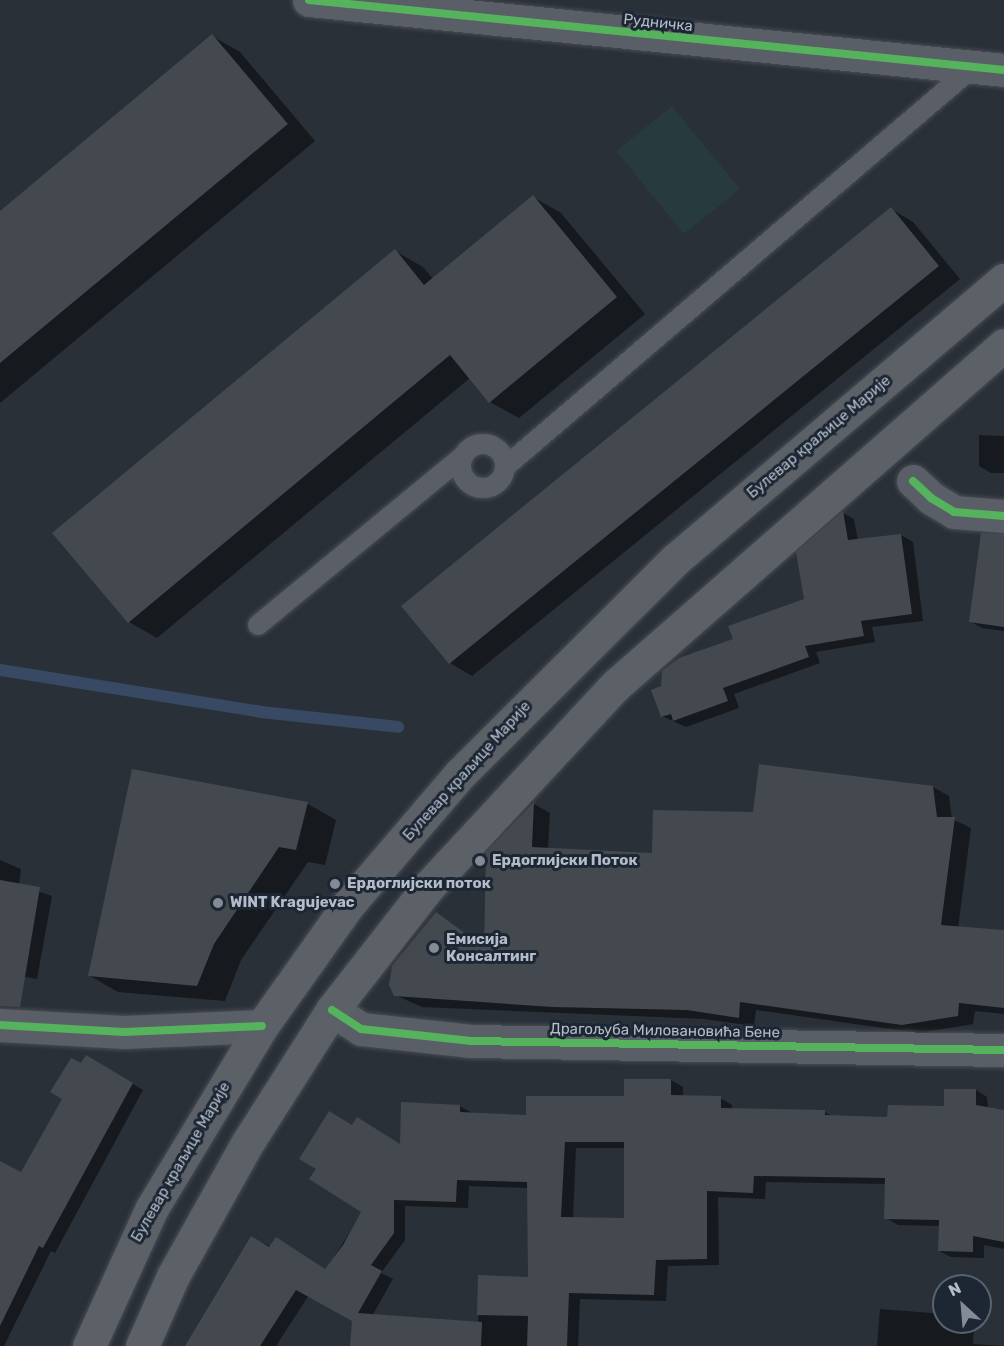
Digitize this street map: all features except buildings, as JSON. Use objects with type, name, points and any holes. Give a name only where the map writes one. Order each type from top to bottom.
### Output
[{"type":"main road","name":"Булевар краљице Марије","points":[[89,1346],[153,1208],[262,1026],[348,905],[460,774],[524,706],[676,559],[1004,280]]},
{"type":"main road","points":[[142,1346],[173,1276],[226,1179],[332,1010],[429,886],[580,721],[664,640],[1004,345]]},
{"type":"street","name":"Рудничка","points":[[309,0],[972,69],[1004,70]]},
{"type":"street","points":[[913,481],[931,498],[954,512],[1004,516]]},
{"type":"street","name":"Драгољуба Миловановића Бене","points":[[332,1010],[361,1029],[471,1041],[1004,1050]]},
{"type":"street","points":[[0,1025],[124,1032],[262,1026]]},
{"type":"lane","points":[[464,455],[464,476],[474,486],[495,484],[505,467],[972,69]]},
{"type":"lane","points":[[258,625],[475,446],[489,444],[501,453],[505,467]]},
{"type":"green space","points":[[672,106],[740,189],[684,234],[616,151]]},
{"type":"waterway","points":[[0,670],[261,712],[398,727]]},
{"type":"cycle path","points":[[309,0],[1004,70]]},
{"type":"cycle path","points":[[913,481],[931,498],[954,512],[1004,516]]},
{"type":"cycle path","points":[[332,1010],[361,1029],[471,1041],[1004,1050]]},
{"type":"cycle path","points":[[0,1025],[124,1032],[262,1026]]},
{"type":"place","name":"Ердоглијски Поток","points":[[480,861]]},
{"type":"place","name":"Ердоглијски поток","points":[[335,884]]},
{"type":"place","name":"WINT Kragujevac","points":[[218,903]]},
{"type":"place","name":"Емисија Консалтинг","points":[[434,948]]}]
